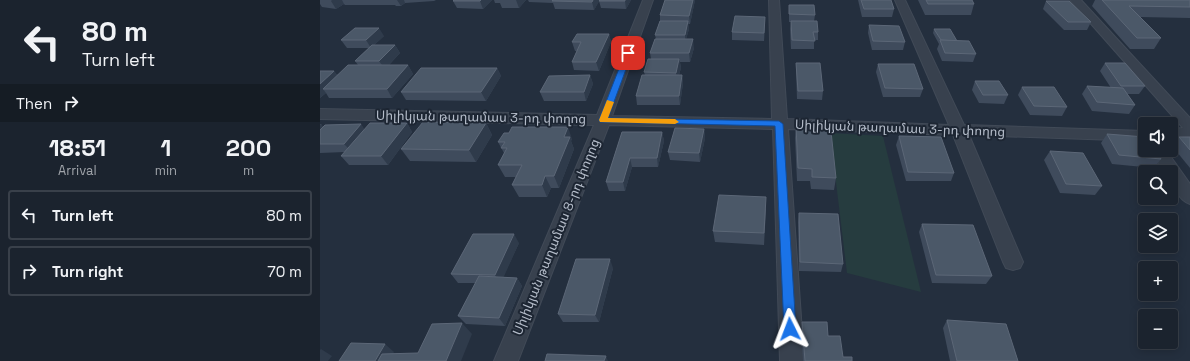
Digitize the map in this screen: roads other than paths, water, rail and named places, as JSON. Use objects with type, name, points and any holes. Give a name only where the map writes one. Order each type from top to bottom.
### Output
[{"type":"street","name":"Սիլիկյան թաղամաս 8-րդ փողոց","points":[[506,361],[603,120],[648,0]]},
{"type":"street","points":[[774,0],[792,361]]},
{"type":"street","points":[[900,0],[958,130],[1013,262]]},
{"type":"street","points":[[1075,0],[1190,127]]},
{"type":"street","name":"Սիլիկյան թաղամաս 3-րդ փողոց","points":[[320,114],[779,124],[1138,136]]},
{"type":"street","points":[[1178,133],[1190,132]]},
{"type":"street","points":[[1163,157],[1190,197]]}]
